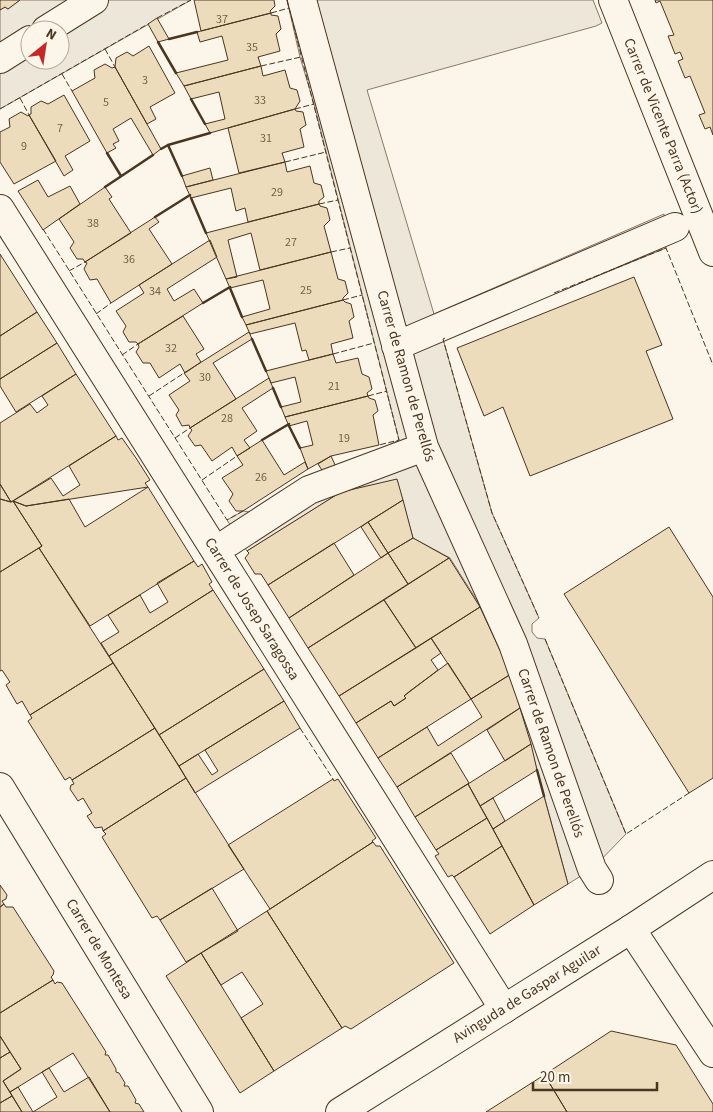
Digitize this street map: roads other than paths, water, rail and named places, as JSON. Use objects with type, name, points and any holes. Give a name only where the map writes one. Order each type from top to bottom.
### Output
[{"type":"street","points":[[62,20],[94,0]]},
{"type":"street","name":"Carrer de Ramon de Perellós","points":[[302,0],[424,447],[513,644],[592,869],[599,880]]},
{"type":"street","name":"Carrer de Vicente Parra (Actor)","points":[[613,0],[713,252]]},
{"type":"street","points":[[0,59],[20,46]]},
{"type":"street","name":"Carrer de Josep Saragossa","points":[[0,209],[504,1009]]},
{"type":"street","points":[[396,346],[675,227]]},
{"type":"street","points":[[230,542],[309,490],[424,447]]},
{"type":"street","name":"Carrer de Montesa","points":[[0,787],[199,1112]]},
{"type":"street","name":"Avinguda de Gaspar Aguilar","points":[[340,1112],[631,929],[713,875]]},
{"type":"street","points":[[631,929],[713,1054]]}]
